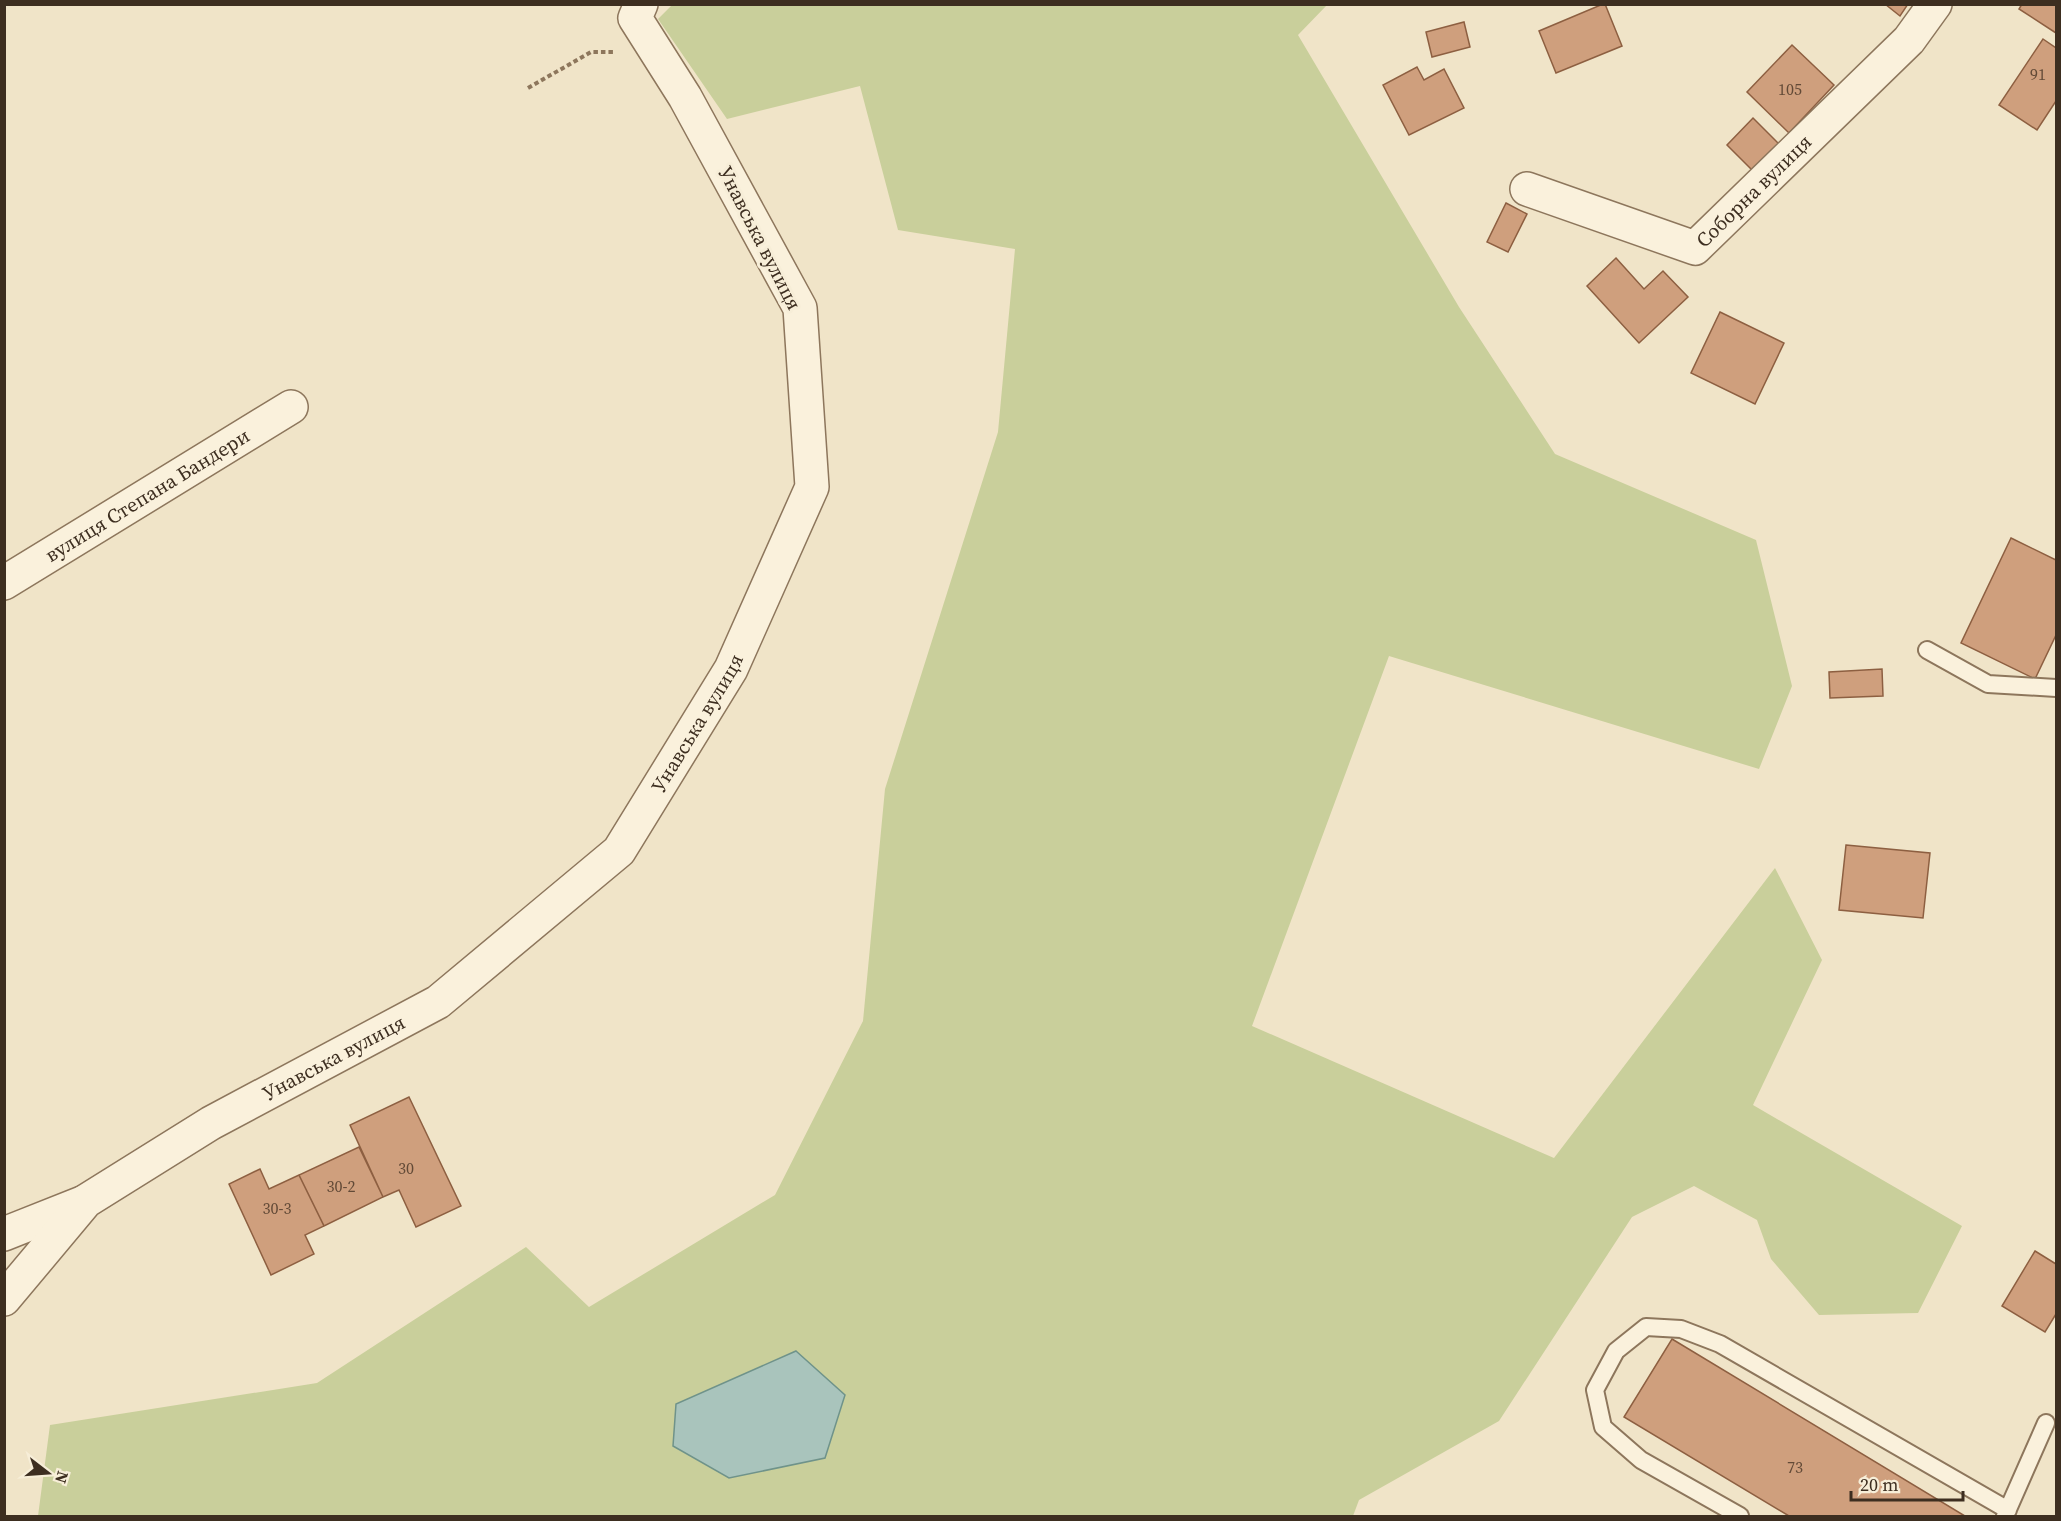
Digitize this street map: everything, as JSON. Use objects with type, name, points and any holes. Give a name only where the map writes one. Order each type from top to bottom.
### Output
[{"type":"street","name":"Унавська вулиця","points":[[4,1234],[86,1201],[211,1123],[438,1002],[619,851],[731,669],[812,487],[800,308],[685,97],[635,18],[641,4]]},
{"type":"street","name":"Соборна вулиця","points":[[1527,189],[1695,248],[1909,40],[1935,4]]},
{"type":"street","name":"вулиця Степана Бандери","points":[[4,583],[291,407]]},
{"type":"street","name":"Унавська вулиця","points":[[4,1299],[86,1201]]},
{"type":"lane","points":[[1927,650],[1988,684],[2056,688]]},
{"type":"lane","points":[[1740,1516],[1641,1460],[1603,1426],[1594,1390],[1616,1351],[1646,1327],[1681,1329],[1720,1344],[2006,1513],[2046,1423]]},
{"type":"path","points":[[528,88],[591,52],[625,52]]},
{"type":"green space","points":[[673,4],[1327,5],[1298,35],[1459,307],[1555,454],[1756,540],[1792,686],[1759,769],[1389,656],[1252,1026],[1554,1158],[1775,868],[1822,960],[1753,1105],[1962,1226],[1918,1313],[1819,1315],[1771,1259],[1757,1220],[1694,1186],[1632,1217],[1499,1421],[1359,1500],[1353,1516],[38,1516],[50,1425],[317,1383],[526,1247],[589,1307],[775,1195],[863,1021],[885,789],[998,432],[1015,249],[898,230],[860,86],[727,119],[658,19]]},
{"type":"water","points":[[796,1351],[845,1395],[825,1458],[729,1478],[673,1446],[676,1404]]},
{"type":"building","points":[[1605,4],[1622,46],[1556,73],[1539,31]]},
{"type":"building","points":[[1885,4],[1908,4],[1900,16]]},
{"type":"building","points":[[2022,4],[2056,4],[2056,33],[2019,9]]},
{"type":"building","points":[[1464,22],[1470,47],[1432,57],[1426,32]]},
{"type":"building","points":[[2043,39],[2056,48],[2056,101],[2037,130],[1999,105]]},
{"type":"building","points":[[1792,45],[1834,85],[1789,133],[1747,92]]},
{"type":"building","points":[[1417,67],[1424,80],[1444,69],[1464,108],[1409,135],[1383,85]]},
{"type":"building","points":[[1753,118],[1780,145],[1754,172],[1727,145]]},
{"type":"building","points":[[1506,203],[1527,214],[1508,252],[1487,242]]},
{"type":"building","points":[[1616,258],[1644,289],[1663,271],[1688,297],[1639,343],[1587,286]]},
{"type":"building","points":[[1720,312],[1784,343],[1755,404],[1691,373]]},
{"type":"building","points":[[2011,538],[2056,560],[2056,635],[2035,679],[1961,643]]},
{"type":"building","points":[[1882,669],[1883,696],[1830,698],[1829,672]]},
{"type":"building","points":[[1846,845],[1930,853],[1923,918],[1839,910]]},
{"type":"building","points":[[409,1097],[461,1206],[416,1227],[399,1190],[383,1197],[350,1125]]},
{"type":"building","points":[[359,1147],[383,1197],[324,1226],[299,1175]]},
{"type":"building","points":[[260,1169],[269,1189],[299,1175],[324,1226],[305,1235],[314,1254],[271,1275],[229,1184]]},
{"type":"building","points":[[2035,1251],[2056,1264],[2056,1314],[2045,1332],[2002,1306]]},
{"type":"building","points":[[1672,1339],[1965,1516],[1789,1516],[1624,1417]]}]
